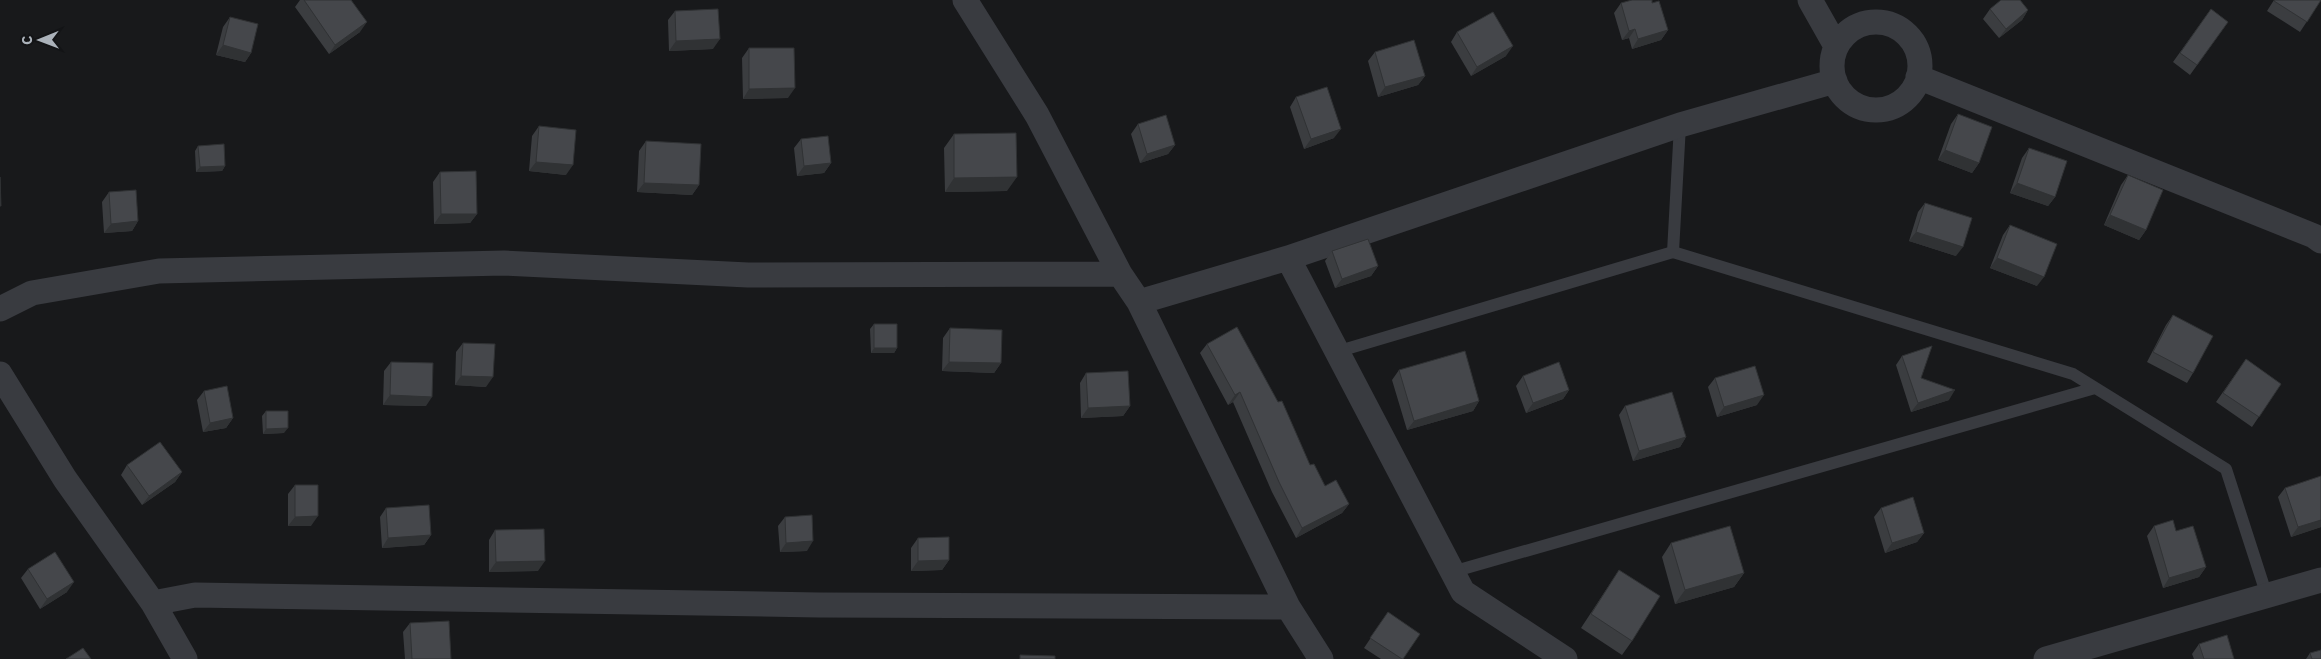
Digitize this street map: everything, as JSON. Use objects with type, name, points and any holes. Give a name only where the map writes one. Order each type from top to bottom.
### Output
[{"type":"street","points":[[965,0],[1038,115],[1120,274],[1139,302],[1288,607],[1321,659]]},
{"type":"street","points":[[1810,0],[1836,46]]},
{"type":"street","points":[[1870,22],[1884,22],[1898,28],[1908,37],[1916,49],[1919,63],[1918,77],[1912,90],[1903,100],[1891,107],[1878,110],[1864,108],[1851,102],[1841,93],[1834,81],[1832,69],[1836,46],[1845,34],[1856,26],[1870,22]]},
{"type":"street","points":[[1918,77],[2314,236],[2321,241]]},
{"type":"street","points":[[1139,302],[1288,258],[1680,125],[1834,81]]},
{"type":"street","points":[[1288,258],[1463,592],[1565,659]]},
{"type":"street","points":[[0,309],[32,294],[159,271],[504,263],[748,275],[1120,274]]},
{"type":"street","points":[[0,374],[65,479],[153,603],[185,659]]},
{"type":"street","points":[[2046,659],[2321,580]]},
{"type":"street","points":[[153,603],[205,595],[828,605],[1288,607]]},
{"type":"lane","points":[[1673,252],[1680,125]]},
{"type":"lane","points":[[1336,352],[1673,252],[2073,374],[2226,468],[2266,596]]},
{"type":"lane","points":[[1452,572],[2095,388]]},
{"type":"building","points":[[304,0],[351,0],[367,22],[335,45]]},
{"type":"building","points":[[1632,0],[1652,0],[1652,3],[1659,1],[1668,30],[1638,39],[1635,29],[1629,31],[1621,3]]},
{"type":"building","points":[[2001,0],[2020,0],[2028,10],[2006,29],[1990,9]]},
{"type":"building","points":[[2275,0],[2321,0],[2307,22]]},
{"type":"building","points":[[718,9],[720,39],[676,41],[675,11]]},
{"type":"building","points":[[2211,9],[2228,22],[2197,65],[2180,53]]},
{"type":"building","points":[[1493,12],[1513,46],[1477,67],[1457,32]]},
{"type":"building","points":[[230,17],[258,24],[251,53],[223,45]]},
{"type":"building","points":[[1414,40],[1425,76],[1385,87],[1375,52]]},
{"type":"building","points":[[749,48],[794,48],[795,88],[749,89]]},
{"type":"building","points":[[1327,87],[1341,129],[1311,139],[1296,97]]},
{"type":"building","points":[[1958,114],[1992,127],[1979,163],[1945,150]]},
{"type":"building","points":[[1166,115],[1175,145],[1147,154],[1138,124]]},
{"type":"building","points":[[539,126],[576,130],[573,165],[536,162]]},
{"type":"building","points":[[1016,133],[1017,177],[954,178],[954,134]]},
{"type":"building","points":[[828,136],[831,163],[804,166],[801,139]]},
{"type":"building","points":[[646,141],[701,144],[699,185],[644,183]]},
{"type":"building","points":[[224,144],[225,166],[200,167],[198,146]]},
{"type":"building","points":[[2029,148],[2067,161],[2055,197],[2017,183]]},
{"type":"building","points":[[476,171],[477,214],[441,214],[440,172]]},
{"type":"building","points":[[2128,175],[2163,190],[2146,230],[2110,215]]},
{"type":"building","points":[[136,190],[138,221],[111,224],[109,192]]},
{"type":"building","points":[[1925,203],[1972,218],[1963,247],[1916,232]]},
{"type":"building","points":[[2010,225],[2057,244],[2044,277],[1997,258]]},
{"type":"building","points":[[1368,239],[1378,266],[1342,279],[1332,251]]},
{"type":"building","points":[[2173,315],[2213,336],[2193,373],[2153,352]]},
{"type":"building","points":[[874,324],[897,324],[897,348],[874,348]]},
{"type":"building","points":[[1237,327],[1278,402],[1282,401],[1310,465],[1314,464],[1325,486],[1336,480],[1349,504],[1302,528],[1279,482],[1240,392],[1235,395],[1207,344]]},
{"type":"building","points":[[950,328],[1002,330],[1001,363],[949,362]]},
{"type":"building","points":[[463,343],[495,344],[493,377],[461,376]]},
{"type":"building","points":[[1932,346],[1921,378],[1955,390],[1918,403],[1902,356]]},
{"type":"building","points":[[1465,351],[1479,401],[1414,421],[1399,370]]},
{"type":"building","points":[[2246,359],[2281,384],[2259,417],[2223,393]]},
{"type":"building","points":[[391,362],[433,363],[432,397],[390,395]]},
{"type":"building","points":[[1559,362],[1569,390],[1533,403],[1523,376]]},
{"type":"building","points":[[1755,366],[1764,395],[1724,407],[1715,378]]},
{"type":"building","points":[[1128,371],[1130,406],[1088,408],[1086,373]]},
{"type":"building","points":[[227,386],[233,418],[210,423],[204,391]]},
{"type":"building","points":[[1672,392],[1686,437],[1639,451],[1625,406]]},
{"type":"building","points":[[266,411],[288,411],[288,428],[266,429]]},
{"type":"building","points":[[160,442],[182,472],[149,496],[127,465]]},
{"type":"building","points":[[2321,476],[2321,520],[2298,527],[2285,488]]},
{"type":"building","points":[[295,485],[318,485],[318,516],[295,517]]},
{"type":"building","points":[[1913,497],[1924,533],[1892,543],[1881,508]]},
{"type":"building","points":[[429,505],[431,535],[388,538],[386,508]]},
{"type":"building","points":[[812,515],[813,541],[786,543],[785,517]]},
{"type":"building","points":[[2173,520],[2176,531],[2193,526],[2206,567],[2169,578],[2154,526]]},
{"type":"building","points":[[1730,526],[1744,573],[1685,590],[1671,543]]},
{"type":"building","points":[[544,529],[545,561],[496,562],[495,530]]},
{"type":"building","points":[[949,537],[949,560],[918,561],[918,538]]},
{"type":"building","points":[[55,552],[74,582],[47,599],[28,569]]},
{"type":"building","points":[[1619,570],[1660,596],[1632,641],[1591,614]]},
{"type":"building","points":[[1388,612],[1420,634],[1403,659],[1370,638]]},
{"type":"building","points":[[449,621],[451,659],[412,659],[410,623]]},
{"type":"building","points":[[2227,635],[2234,659],[2204,659],[2199,644]]},
{"type":"building","points":[[83,648],[91,659],[66,659]]},
{"type":"building","points":[[2321,650],[2321,659],[2312,659],[2310,653]]},
{"type":"building","points":[[1020,655],[1055,656],[1055,659],[1020,659]]}]
